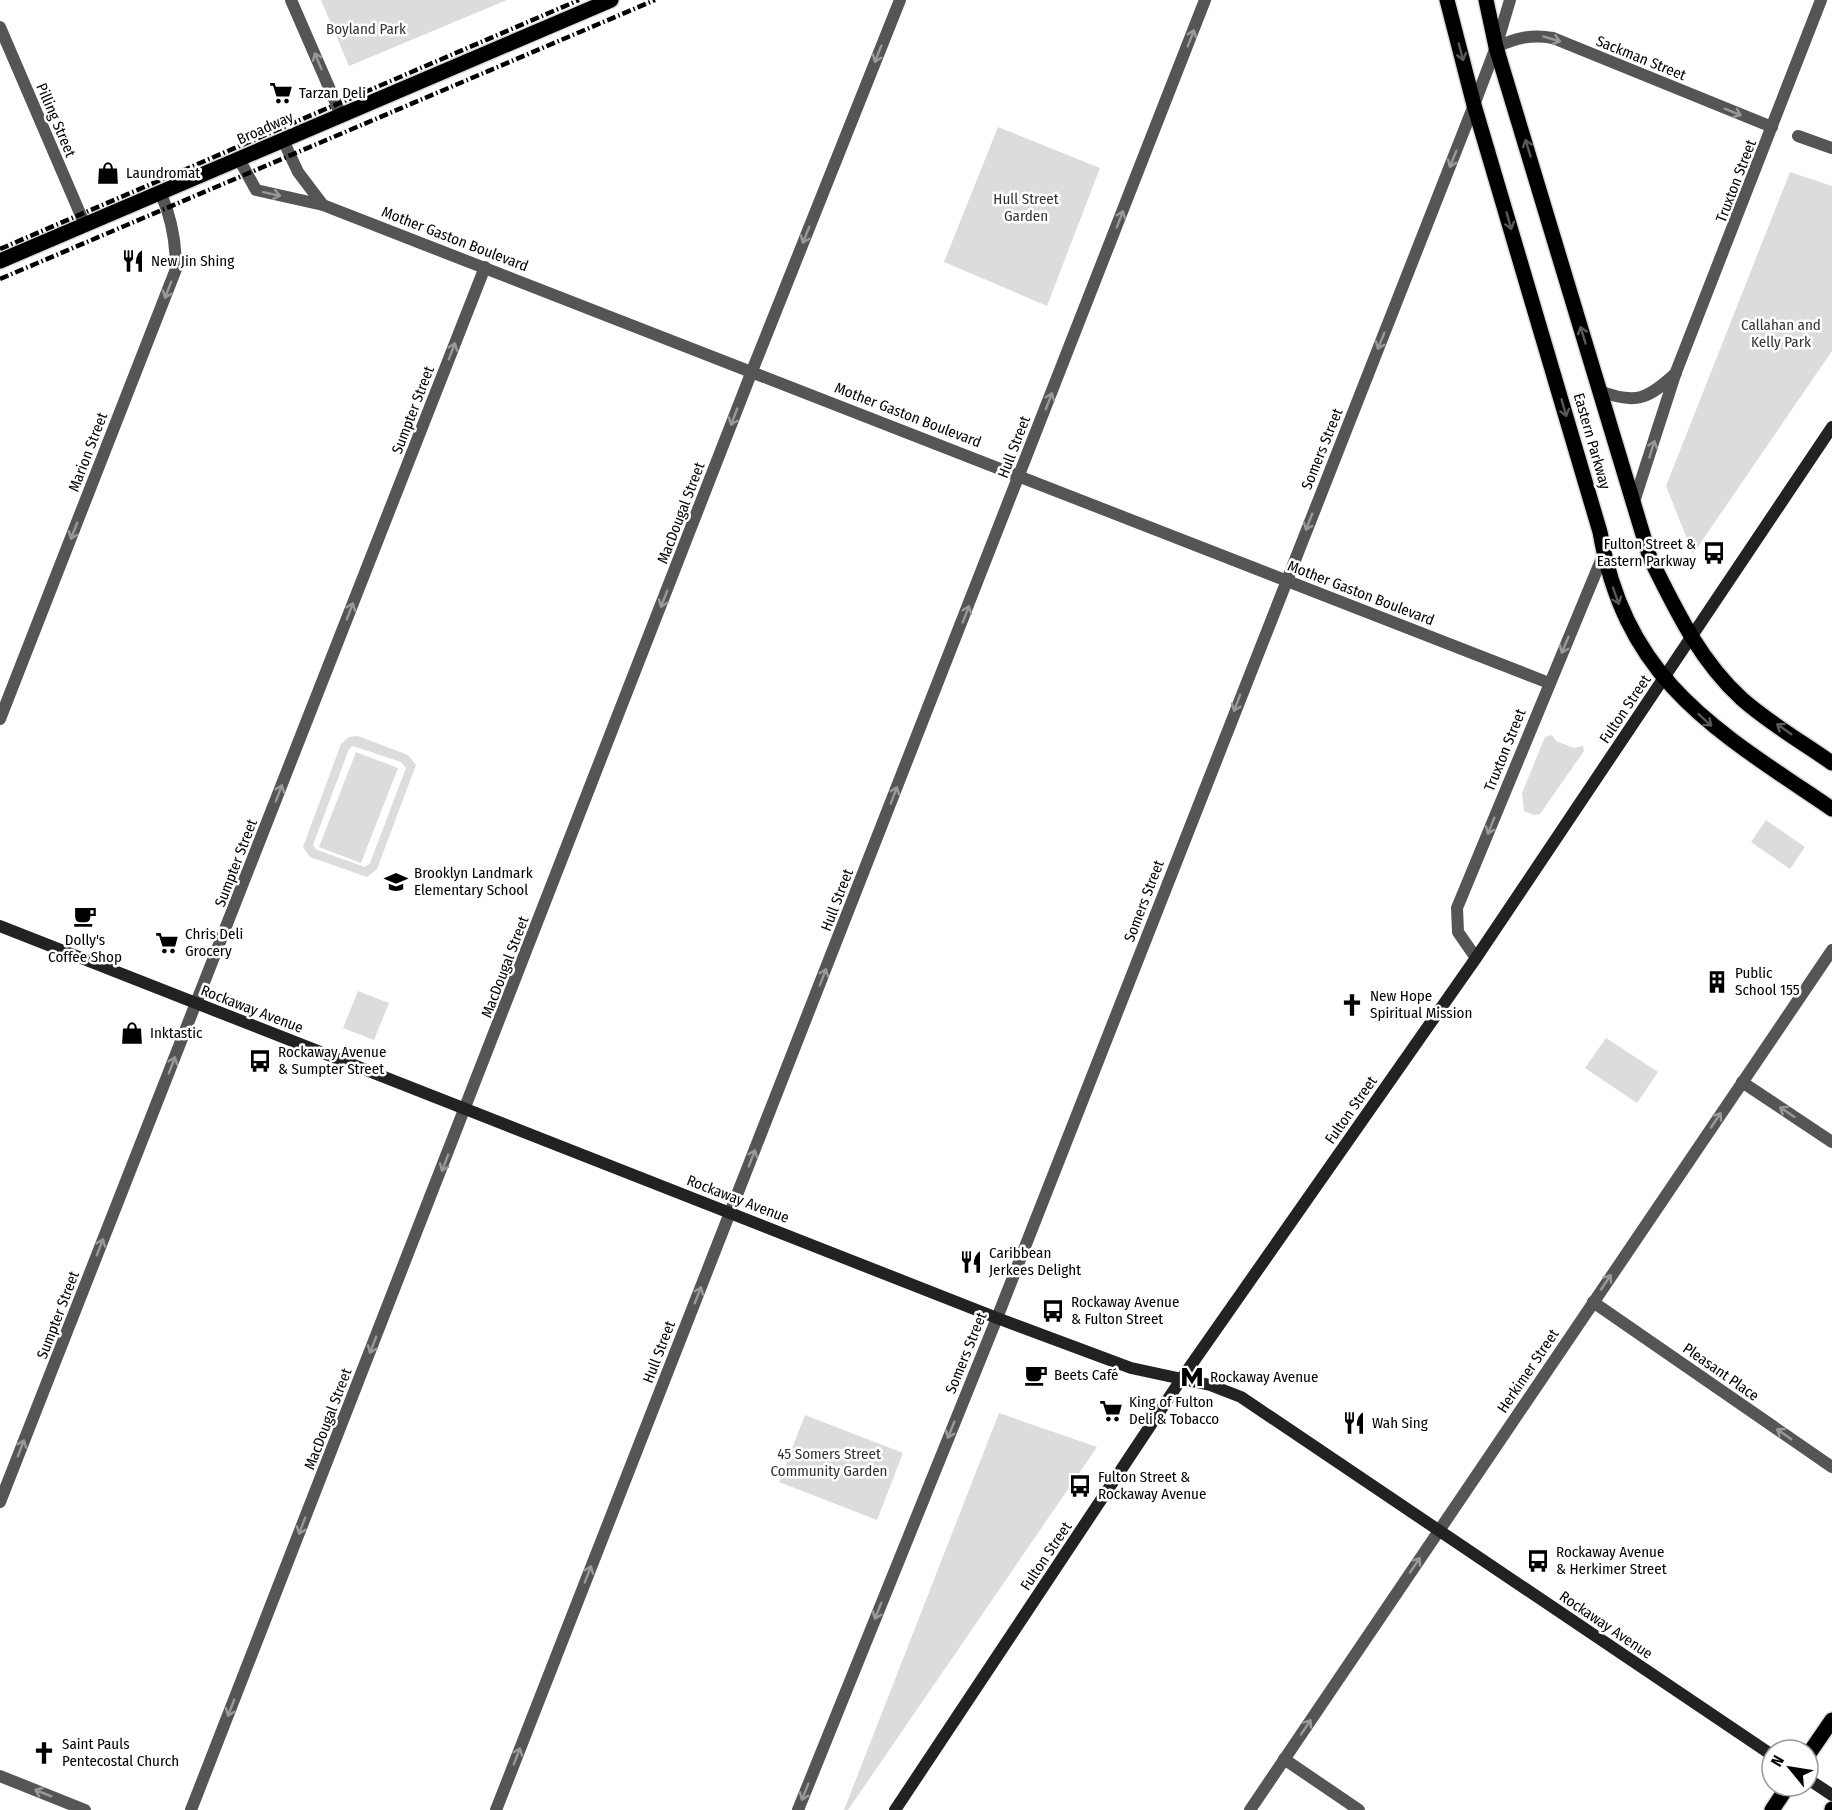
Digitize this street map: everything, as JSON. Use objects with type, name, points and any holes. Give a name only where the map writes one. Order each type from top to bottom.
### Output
[{"type":"main road","name":"Broadway","points":[[0,261],[161,194],[592,4],[611,0]]},
{"type":"main road","name":"Eastern Parkway","points":[[1447,0],[1474,105],[1600,532],[1621,611],[1633,634],[1664,678],[1686,702],[1719,731],[1832,808]]},
{"type":"main road","name":"Eastern Parkway","points":[[1486,0],[1496,46],[1650,558],[1674,610],[1711,665],[1743,699],[1832,763]]},
{"type":"main road","name":"Fulton Street","points":[[895,1810],[1182,1378],[1476,958],[1832,428]]},
{"type":"main road","name":"Rockaway Avenue","points":[[0,926],[997,1318],[1131,1368],[1210,1385],[1241,1397],[1760,1747]]},
{"type":"main road","points":[[1820,1738],[1832,1720]]},
{"type":"street","points":[[291,0],[341,115]]},
{"type":"street","name":"MacDougal Street","points":[[191,1810],[752,370],[900,0]]},
{"type":"street","name":"Hull Street","points":[[496,1810],[1205,0]]},
{"type":"street","name":"Somers Street","points":[[798,1810],[997,1318],[1474,105],[1496,46],[1509,0]]},
{"type":"street","name":"Truxton Street","points":[[1633,505],[1676,372],[1821,0]]},
{"type":"street","name":"Pilling Street","points":[[0,27],[85,225]]},
{"type":"street","name":"Sackman Street","points":[[1496,46],[1518,38],[1536,35],[1553,38],[1772,127]]},
{"type":"street","points":[[1798,136],[1832,148]]},
{"type":"street","points":[[283,140],[298,172],[323,205]]},
{"type":"street","name":"Mother Gaston Boulevard","points":[[239,159],[256,190],[323,205],[752,370],[1549,683]]},
{"type":"street","name":"Marion Street","points":[[0,718],[176,269],[172,226],[161,194]]},
{"type":"street","name":"Sumpter Street","points":[[0,1502],[485,267]]},
{"type":"street","name":"Truxton Street","points":[[1600,391],[1630,400],[1650,395],[1676,372]]},
{"type":"street","name":"Truxton Street","points":[[1476,958],[1458,932],[1457,908],[1604,553]]},
{"type":"street","name":"Herkimer Street","points":[[1250,1810],[1832,950]]},
{"type":"street","points":[[1742,1082],[1832,1142]]},
{"type":"street","name":"Pleasant Place","points":[[1593,1302],[1832,1467]]},
{"type":"street","points":[[1284,1759],[1359,1810]]},
{"type":"street","points":[[0,1776],[86,1810]]},
{"type":"green space","name":"Boyland Park","points":[[321,0],[507,0],[349,66]]},
{"type":"green space","name":"Hull Street Garden","points":[[998,127],[1100,168],[1047,306],[944,262]]},
{"type":"green space","name":"Callahan and Kelly Park","points":[[1790,172],[1832,186],[1832,351],[1693,554],[1666,486]]},
{"type":"green space","points":[[1552,735],[1556,741],[1574,748],[1583,746],[1584,751],[1540,814],[1534,815],[1524,811],[1522,793],[1545,737]]},
{"type":"green space","points":[[358,736],[408,755],[416,765],[377,869],[367,877],[310,857],[303,847],[341,744],[349,737]],"holes":[[[353,746],[401,762],[406,768],[370,863],[365,867],[317,850],[313,845],[349,749]]]},
{"type":"green space","points":[[356,752],[398,768],[361,863],[319,847]]},
{"type":"green space","points":[[1766,820],[1805,847],[1790,869],[1751,842]]},
{"type":"green space","points":[[358,991],[389,1003],[374,1040],[343,1028]]},
{"type":"green space","points":[[1606,1038],[1658,1072],[1637,1103],[1585,1068]]},
{"type":"green space","points":[[999,1413],[1097,1447],[848,1810],[844,1810]]},
{"type":"green space","name":"45 Somers Street Community Garden","points":[[805,1415],[903,1453],[877,1520],[779,1482]]},
{"type":"railway","points":[[0,249],[579,0]]},
{"type":"railway","points":[[0,266],[616,0]]},
{"type":"railway","points":[[0,279],[655,0]]},
{"type":"place","name":"Tarzan Deli","points":[[281,93]]},
{"type":"place","name":"Laundromat","points":[[108,173]]},
{"type":"place","name":"New Jin Shing","points":[[133,261]]},
{"type":"place","name":"Fulton Street & Eastern Parkway","points":[[1714,553]]},
{"type":"place","name":"Brooklyn Landmark Elementary School","points":[[396,882]]},
{"type":"place","name":"Dolly's Coffee Shop","points":[[85,916]]},
{"type":"place","name":"Chris Deli Grocery","points":[[167,943]]},
{"type":"place","name":"Public School 155","points":[[1717,982]]},
{"type":"place","name":"New Hope Spiritual Mission","points":[[1352,1005]]},
{"type":"place","name":"Inktastic","points":[[132,1033]]},
{"type":"place","name":"Rockaway Avenue & Sumpter Street","points":[[260,1061]]},
{"type":"place","name":"Caribbean Jerkees Delight","points":[[971,1262]]},
{"type":"place","name":"Rockaway Avenue & Fulton Street","points":[[1053,1311]]},
{"type":"place","name":"Beets Café","points":[[1036,1375]]},
{"type":"place","name":"Rockaway Avenue","points":[[1192,1377]]},
{"type":"place","name":"King of Fulton Deli & Tobacco","points":[[1111,1411]]},
{"type":"place","name":"Wah Sing","points":[[1354,1423]]},
{"type":"place","name":"Fulton Street & Rockaway Avenue","points":[[1080,1486]]},
{"type":"place","name":"Rockaway Avenue & Herkimer Street","points":[[1538,1561]]},
{"type":"place","name":"Saint Pauls Pentecostal Church","points":[[44,1753]]}]
